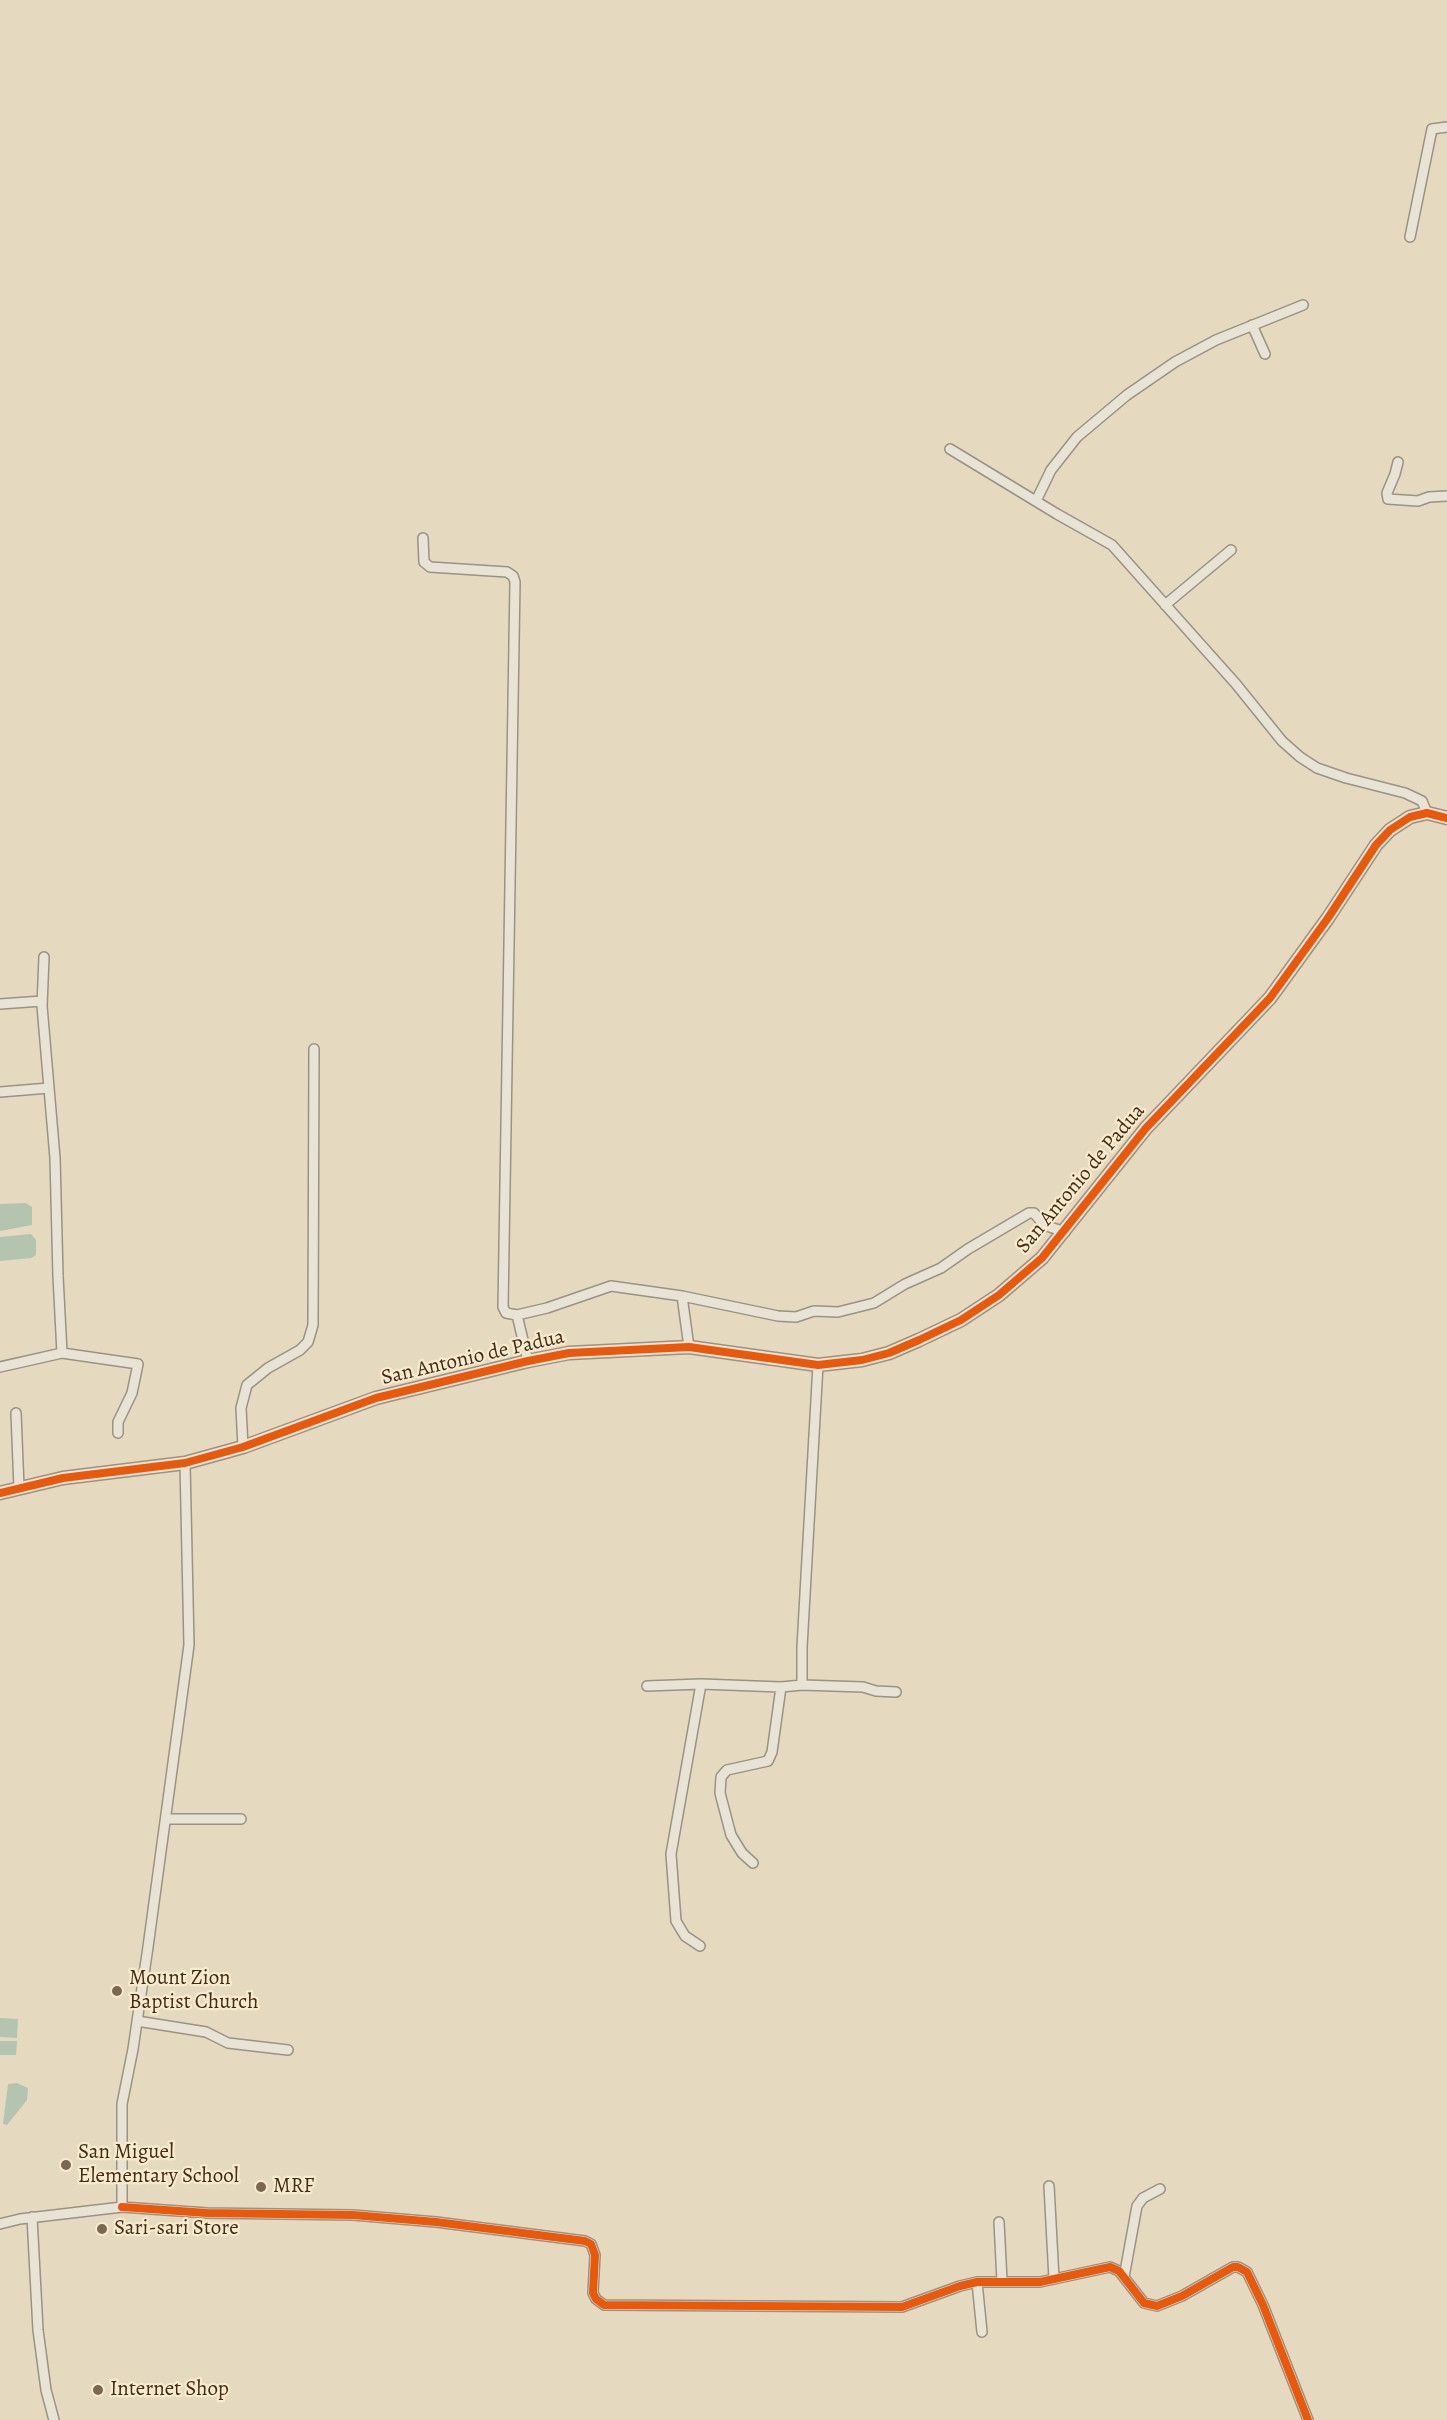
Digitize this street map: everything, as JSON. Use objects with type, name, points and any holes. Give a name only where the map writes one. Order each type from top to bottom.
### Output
[{"type":"street","points":[[1410,237],[1432,129],[1447,127]]},
{"type":"street","points":[[1036,501],[1051,470],[1077,437],[1127,395],[1175,362],[1216,340],[1303,305]]},
{"type":"street","points":[[1252,325],[1265,354]]},
{"type":"street","points":[[950,449],[1112,545],[1236,684],[1281,741],[1300,757],[1317,768],[1346,778],[1405,793],[1422,801],[1427,813],[1447,818]]},
{"type":"street","points":[[1398,462],[1387,493],[1388,499],[1413,501],[1447,495]]},
{"type":"street","points":[[423,538],[424,562],[430,567],[507,572],[513,576],[515,582],[503,1307],[506,1314],[517,1315],[547,1308],[611,1286],[682,1296],[778,1316],[796,1317],[814,1311],[838,1312],[874,1303],[905,1284],[941,1268],[968,1249],[1029,1213],[1034,1213],[1044,1225],[1065,1232]]},
{"type":"street","points":[[1165,605],[1231,550]]},
{"type":"street","name":"San Antonio de Padua","points":[[0,1493],[63,1478],[185,1463],[243,1447],[376,1398],[568,1353],[689,1347],[818,1365],[862,1360],[890,1353],[961,1320],[999,1295],[1042,1258],[1146,1128],[1270,998],[1328,918],[1376,845],[1402,821],[1427,813]]},
{"type":"street","points":[[44,957],[42,1001],[55,1158],[62,1353]]},
{"type":"street","points":[[0,1004],[42,1001]]},
{"type":"street","points":[[243,1447],[241,1408],[247,1385],[268,1368],[300,1350],[308,1342],[313,1325],[314,1049]]},
{"type":"street","points":[[0,1092],[49,1088]]},
{"type":"street","points":[[682,1296],[689,1347]]},
{"type":"street","points":[[517,1315],[528,1361]]},
{"type":"street","points":[[0,1367],[62,1353],[138,1364],[132,1393],[118,1422],[118,1433]]},
{"type":"street","points":[[802,1685],[802,1647],[818,1365]]},
{"type":"street","points":[[16,1413],[19,1488]]},
{"type":"street","points":[[122,2207],[122,2104],[137,2021],[189,1645],[185,1463]]},
{"type":"street","points":[[647,1686],[701,1684],[781,1687],[802,1685],[863,1687],[876,1691],[897,1692]]},
{"type":"street","points":[[700,1946],[679,1930],[676,1921],[671,1854],[701,1684]]},
{"type":"street","points":[[753,1863],[742,1853],[731,1835],[720,1793],[721,1777],[727,1770],[764,1763],[770,1758],[781,1687]]},
{"type":"street","points":[[166,1819],[241,1819]]},
{"type":"street","points":[[137,2021],[206,2032],[228,2043],[288,2050]]},
{"type":"street","points":[[1049,2186],[1054,2279]]},
{"type":"street","points":[[1124,2277],[1137,2205],[1143,2198],[1160,2189]]},
{"type":"street","points":[[0,2224],[32,2217],[122,2207],[207,2213],[353,2215],[436,2222],[585,2241],[591,2244],[596,2255],[593,2293],[596,2299],[604,2304],[902,2307],[977,2282],[1027,2282],[1054,2279],[1110,2267],[1115,2268],[1124,2277],[1144,2303],[1157,2306],[1182,2296],[1233,2267],[1242,2268],[1263,2305],[1308,2420]]},
{"type":"street","points":[[32,2217],[38,2330],[46,2390],[54,2420]]},
{"type":"street","points":[[999,2222],[1002,2281]]},
{"type":"street","points":[[977,2282],[982,2332]]},
{"type":"shaded area","points":[[26,1203],[32,1207],[32,1225],[0,1231],[0,1204]]},
{"type":"shaded area","points":[[31,1234],[36,1240],[36,1255],[31,1258],[0,1261],[0,1237]]},
{"type":"shaded area","points":[[0,2018],[18,2019],[17,2038],[0,2037]]},
{"type":"shaded area","points":[[0,2041],[17,2041],[16,2055],[0,2055]]},
{"type":"shaded area","points":[[17,2083],[28,2088],[27,2100],[7,2125],[3,2124],[8,2084]]},
{"type":"cycle path","points":[[0,1493],[63,1478],[185,1463],[243,1447],[376,1398],[569,1353],[689,1347],[818,1365],[862,1360],[889,1353],[919,1340],[961,1320],[999,1295],[1042,1258],[1146,1128],[1270,998],[1328,918],[1376,845],[1390,830],[1410,817],[1427,813],[1447,818]]},
{"type":"cycle path","points":[[122,2207],[207,2213],[353,2215],[436,2222],[585,2241],[591,2244],[595,2255],[593,2293],[596,2299],[604,2305],[902,2307],[977,2282],[1040,2282],[1110,2267],[1119,2271],[1144,2303],[1157,2306],[1182,2296],[1233,2267],[1238,2267],[1247,2272],[1263,2305],[1308,2420]]},
{"type":"place","name":"Mount Zion Baptist Church","points":[[117,1991]]},
{"type":"place","name":"San Miguel Elementary School","points":[[66,2165]]},
{"type":"place","name":"MRF","points":[[261,2187]]},
{"type":"place","name":"Sari-sari Store","points":[[102,2229]]},
{"type":"place","name":"Internet Shop","points":[[98,2390]]}]
